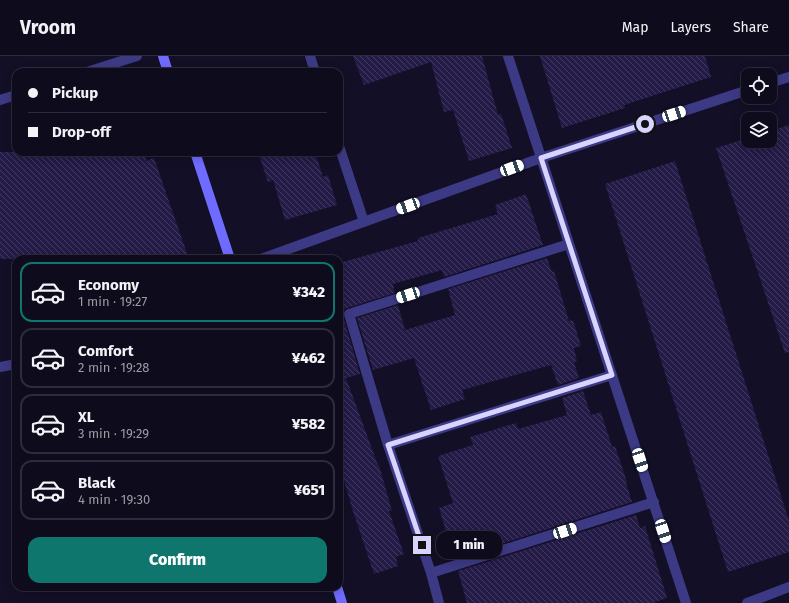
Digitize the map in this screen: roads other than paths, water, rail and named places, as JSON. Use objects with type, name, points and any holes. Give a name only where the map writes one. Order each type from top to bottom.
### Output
[{"type":"street","points":[[100,68],[137,56]]},
{"type":"street","points":[[163,56],[167,68]]},
{"type":"street","points":[[310,56],[314,68]]},
{"type":"street","points":[[508,56],[686,603]]},
{"type":"street","points":[[777,81],[789,77]]},
{"type":"street","points":[[272,255],[541,158],[741,92]]},
{"type":"street","points":[[0,100],[12,96]]},
{"type":"street","points":[[196,156],[229,255]]},
{"type":"street","points":[[342,156],[364,222]]},
{"type":"street","points":[[439,603],[431,573],[388,445],[349,314],[569,244]]},
{"type":"street","points":[[0,367],[12,365]]},
{"type":"street","points":[[388,445],[612,375]]},
{"type":"street","points":[[431,573],[654,502]]},
{"type":"street","points":[[747,603],[789,587]]},
{"type":"street","points":[[338,591],[342,603]]}]
